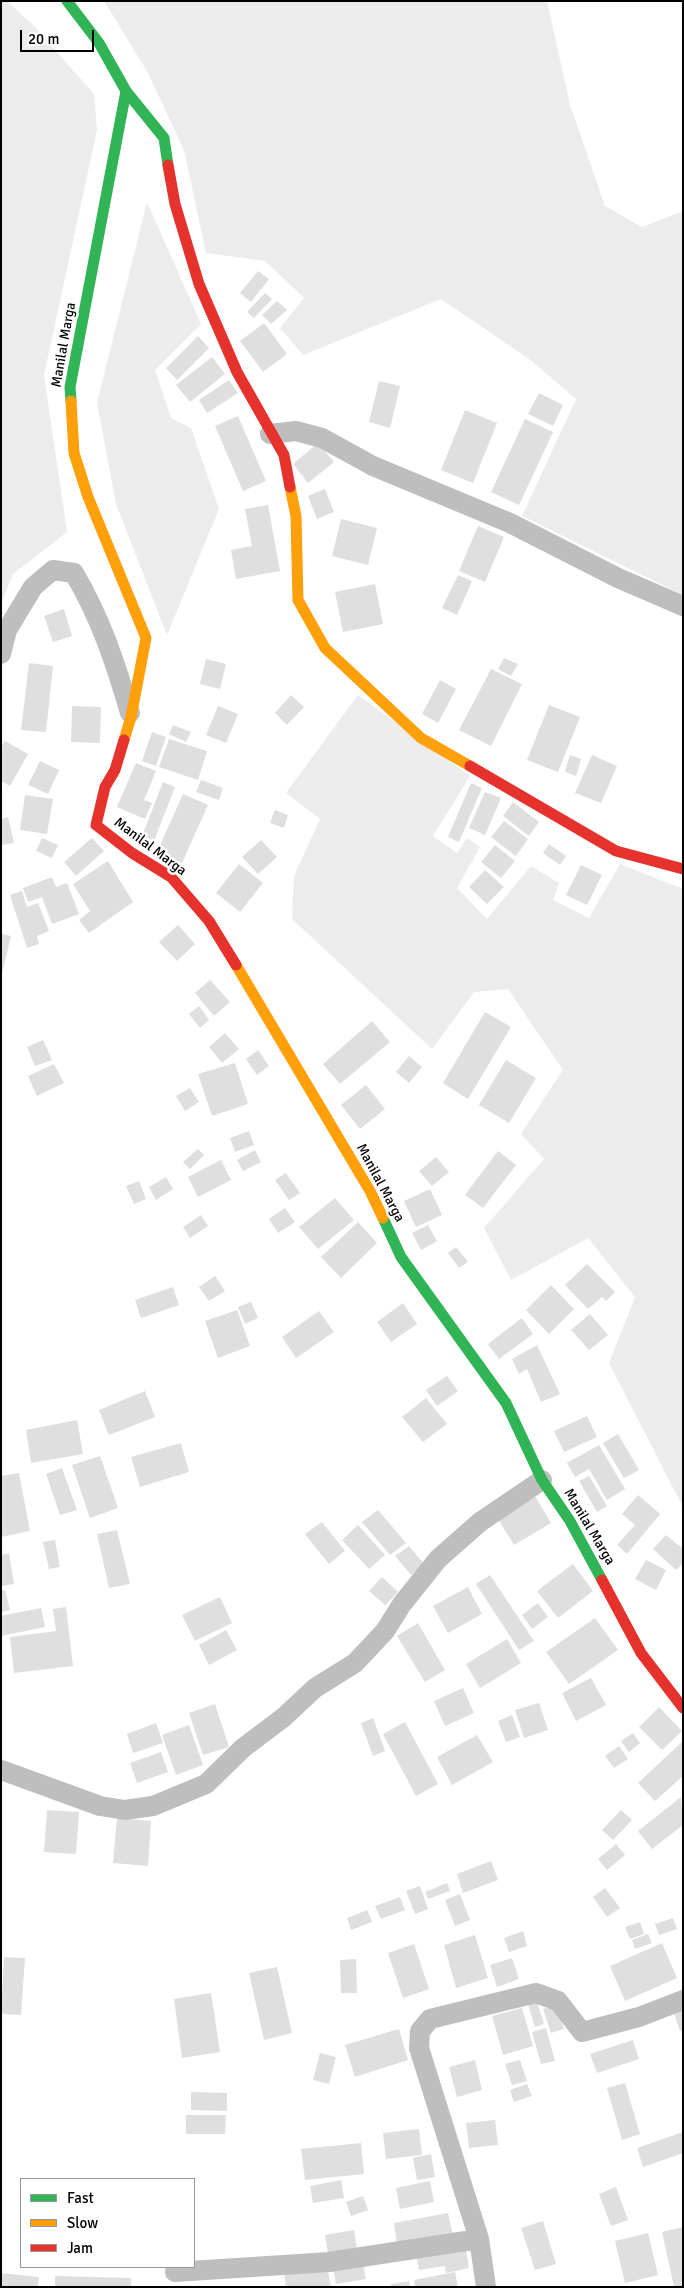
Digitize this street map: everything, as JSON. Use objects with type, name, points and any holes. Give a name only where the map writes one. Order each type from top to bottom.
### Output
[{"type":"street","points":[[67,1],[100,43],[126,91],[164,138],[175,204],[199,284],[237,372],[270,434],[284,455],[296,516],[298,600],[325,648],[421,738],[616,851],[683,869]]},
{"type":"street","name":"Manilal Marga","points":[[126,91],[70,387],[74,453],[88,496],[146,638],[131,717],[114,770],[106,786],[96,825],[132,853],[171,877],[209,921],[282,1040],[370,1191],[401,1257],[506,1403],[542,1480],[570,1521],[641,1654],[683,1708]]},
{"type":"street","points":[[270,434],[296,431],[322,438],[373,466],[510,523],[618,578],[683,606]]},
{"type":"street","points":[[1,654],[7,630],[33,587],[53,570],[74,573],[90,599],[116,665],[131,717]]},
{"type":"street","points":[[1,1770],[100,1806],[125,1810],[153,1806],[206,1784],[242,1748],[284,1716],[315,1688],[355,1663],[385,1631],[402,1604],[445,1553],[480,1522],[542,1480]]},
{"type":"street","points":[[486,2287],[479,2239],[419,2048],[420,2031],[430,2020],[536,1993],[558,2001],[582,2032],[639,2017],[683,2000]]},
{"type":"street","points":[[175,2272],[329,2262],[479,2239]]},
{"type":"shaded area","points":[[1,1],[7,1],[34,26],[94,94],[97,130],[44,375],[67,532],[13,574],[1,604]]},
{"type":"shaded area","points":[[104,1],[547,1],[570,105],[605,206],[642,227],[683,211],[683,595],[522,516],[576,399],[529,359],[441,299],[303,355],[280,328],[304,298],[265,261],[206,253],[184,150],[147,71]]},
{"type":"shaded area","points":[[147,202],[201,324],[155,370],[171,418],[191,428],[219,509],[167,635],[116,504],[97,403]]},
{"type":"shaded area","points":[[358,695],[470,776],[433,836],[457,853],[467,838],[480,847],[457,888],[487,919],[531,866],[559,883],[553,900],[589,918],[620,864],[683,889],[683,1507],[609,1363],[635,1297],[588,1238],[511,1280],[484,1228],[544,1159],[521,1134],[563,1070],[508,989],[474,992],[432,1049],[292,919],[294,876],[320,819],[286,793]]},
{"type":"building","points":[[258,271],[269,279],[251,302],[240,293]]},
{"type":"building","points":[[265,293],[272,299],[254,318],[247,312]]},
{"type":"building","points":[[277,301],[287,310],[271,324],[262,315]]},
{"type":"building","points":[[264,323],[287,354],[263,372],[240,341]]},
{"type":"building","points":[[198,336],[209,348],[177,380],[166,368]]},
{"type":"building","points":[[212,357],[225,374],[190,402],[176,385]]},
{"type":"building","points":[[229,380],[238,393],[207,413],[199,400]]},
{"type":"building","points":[[379,381],[400,386],[390,428],[369,422]]},
{"type":"building","points":[[539,393],[563,405],[553,426],[528,414]]},
{"type":"building","points":[[465,410],[497,423],[473,483],[441,470]]},
{"type":"building","points":[[238,416],[266,481],[243,491],[215,426]]},
{"type":"building","points":[[525,419],[553,432],[519,505],[491,492]]},
{"type":"building","points":[[318,443],[334,462],[308,483],[293,464]]},
{"type":"building","points":[[325,489],[334,512],[317,519],[308,496]]},
{"type":"building","points":[[268,505],[280,571],[236,579],[231,550],[252,546],[245,509]]},
{"type":"building","points":[[341,519],[377,528],[368,565],[332,556]]},
{"type":"building","points":[[478,526],[504,537],[485,582],[459,571]]},
{"type":"building","points":[[458,575],[472,581],[457,615],[442,608]]},
{"type":"building","points":[[375,584],[383,624],[343,632],[335,592]]},
{"type":"building","points":[[64,609],[72,636],[53,642],[44,616]]},
{"type":"building","points":[[504,658],[518,664],[511,676],[498,669]]},
{"type":"building","points":[[206,659],[226,664],[220,689],[200,684]]},
{"type":"building","points":[[29,663],[53,666],[46,732],[21,730]]},
{"type":"building","points":[[491,669],[522,684],[491,746],[459,730]]},
{"type":"building","points":[[440,680],[456,689],[438,723],[422,714]]},
{"type":"building","points":[[291,695],[304,707],[287,725],[275,713]]},
{"type":"building","points":[[549,705],[580,717],[558,772],[527,760]]},
{"type":"building","points":[[72,706],[101,707],[100,743],[71,742]]},
{"type":"building","points":[[218,706],[238,714],[226,743],[206,735]]},
{"type":"building","points":[[173,725],[191,732],[186,742],[169,734]]},
{"type":"building","points":[[152,732],[166,737],[156,766],[142,761]]},
{"type":"building","points":[[169,739],[207,751],[198,780],[159,767]]},
{"type":"building","points":[[5,741],[28,754],[10,786],[1,781],[1,747]]},
{"type":"building","points":[[570,755],[581,759],[576,776],[565,772]]},
{"type":"building","points":[[592,755],[617,766],[601,803],[575,793]]},
{"type":"building","points":[[40,761],[59,770],[48,794],[28,785]]},
{"type":"building","points":[[136,763],[156,771],[144,800],[152,803],[145,819],[117,807]]},
{"type":"building","points":[[201,780],[223,788],[219,800],[196,792]]},
{"type":"building","points":[[163,782],[175,787],[154,841],[142,836]]},
{"type":"building","points":[[471,783],[482,788],[459,842],[448,837]]},
{"type":"building","points":[[485,792],[501,798],[485,835],[469,828]]},
{"type":"building","points":[[183,794],[208,805],[182,863],[157,852]]},
{"type":"building","points":[[25,795],[53,799],[47,834],[20,830]]},
{"type":"building","points":[[513,802],[539,822],[529,836],[503,816]]},
{"type":"building","points":[[275,810],[288,815],[284,828],[270,823]]},
{"type":"building","points":[[8,817],[14,843],[1,845],[1,819]]},
{"type":"building","points":[[504,821],[528,839],[516,856],[491,837]]},
{"type":"building","points":[[42,838],[58,845],[52,858],[36,851]]},
{"type":"building","points":[[92,838],[104,851],[76,876],[64,862]]},
{"type":"building","points":[[261,840],[277,857],[258,874],[242,857]]},
{"type":"building","points":[[549,844],[566,856],[560,865],[543,853]]},
{"type":"building","points":[[495,845],[515,861],[501,878],[481,862]]},
{"type":"building","points":[[108,861],[133,902],[89,933],[79,920],[90,911],[73,884]]},
{"type":"building","points":[[239,864],[263,883],[240,912],[216,893]]},
{"type":"building","points":[[581,865],[602,875],[587,905],[566,895]]},
{"type":"building","points":[[485,870],[504,887],[487,904],[469,887]]},
{"type":"building","points":[[52,877],[56,887],[67,883],[79,914],[52,924],[42,897],[28,902],[23,888]]},
{"type":"building","points":[[22,891],[27,907],[38,903],[49,931],[37,936],[39,944],[27,948],[10,895]]},
{"type":"building","points":[[178,925],[195,944],[177,961],[159,942]]},
{"type":"building","points":[[1,934],[11,936],[2,974],[1,974]]},
{"type":"building","points":[[210,980],[230,1002],[214,1016],[195,993]]},
{"type":"building","points":[[199,1006],[209,1020],[200,1028],[189,1014]]},
{"type":"building","points":[[485,1012],[511,1027],[468,1099],[443,1083]]},
{"type":"building","points":[[372,1021],[390,1042],[340,1084],[323,1064]]},
{"type":"building","points":[[225,1033],[239,1049],[222,1063],[209,1047]]},
{"type":"building","points":[[43,1040],[52,1060],[35,1066],[27,1047]]},
{"type":"building","points":[[258,1050],[269,1066],[257,1075],[246,1059]]},
{"type":"building","points":[[409,1056],[422,1067],[409,1083],[396,1072]]},
{"type":"building","points":[[506,1060],[536,1078],[509,1123],[479,1105]]},
{"type":"building","points":[[235,1063],[248,1104],[212,1116],[198,1074]]},
{"type":"building","points":[[54,1064],[64,1083],[37,1096],[28,1076]]},
{"type":"building","points":[[366,1085],[385,1109],[360,1129],[341,1105]]},
{"type":"building","points":[[190,1088],[199,1102],[185,1111],[176,1096]]},
{"type":"building","points":[[249,1131],[254,1145],[235,1152],[230,1138]]},
{"type":"building","points":[[198,1149],[204,1155],[190,1169],[183,1162]]},
{"type":"building","points":[[255,1150],[261,1162],[243,1171],[237,1160]]},
{"type":"building","points":[[498,1151],[516,1165],[483,1208],[465,1195]]},
{"type":"building","points":[[436,1157],[449,1172],[432,1186],[419,1171]]},
{"type":"building","points":[[221,1160],[231,1180],[198,1197],[188,1177]]},
{"type":"building","points":[[286,1173],[300,1193],[289,1200],[275,1180]]},
{"type":"building","points":[[166,1177],[173,1189],[156,1200],[149,1187]]},
{"type":"building","points":[[139,1181],[146,1199],[134,1204],[126,1186]]},
{"type":"building","points":[[430,1189],[442,1215],[416,1227],[404,1201]]},
{"type":"building","points":[[335,1198],[354,1220],[318,1249],[299,1227]]},
{"type":"building","points":[[285,1208],[295,1222],[278,1233],[269,1219]]},
{"type":"building","points":[[201,1215],[208,1226],[190,1238],[183,1227]]},
{"type":"building","points":[[358,1222],[377,1243],[341,1278],[321,1257]]},
{"type":"building","points":[[428,1225],[437,1241],[421,1250],[412,1233]]},
{"type":"building","points":[[456,1247],[468,1262],[459,1268],[448,1253]]},
{"type":"building","points":[[587,1264],[615,1292],[606,1301],[602,1297],[588,1309],[565,1285]]},
{"type":"building","points":[[215,1276],[225,1291],[209,1301],[199,1287]]},
{"type":"building","points":[[551,1285],[574,1309],[549,1334],[526,1310]]},
{"type":"building","points":[[173,1287],[179,1305],[141,1318],[135,1300]]},
{"type":"building","points":[[251,1302],[258,1318],[245,1324],[238,1307]]},
{"type":"building","points":[[403,1303],[417,1324],[391,1342],[377,1322]]},
{"type":"building","points":[[237,1310],[250,1346],[218,1358],[205,1321]]},
{"type":"building","points":[[319,1311],[334,1332],[296,1358],[282,1337]]},
{"type":"building","points":[[590,1314],[608,1335],[589,1350],[571,1330]]},
{"type":"building","points":[[522,1318],[533,1334],[499,1359],[488,1344]]},
{"type":"building","points":[[537,1345],[560,1394],[541,1402],[527,1369],[519,1374],[512,1359]]},
{"type":"building","points":[[447,1376],[458,1391],[437,1406],[426,1390]]},
{"type":"building","points":[[145,1391],[155,1417],[109,1435],[99,1410]]},
{"type":"building","points":[[426,1398],[447,1424],[423,1442],[402,1417]]},
{"type":"building","points":[[587,1416],[597,1437],[564,1452],[554,1431]]},
{"type":"building","points":[[77,1420],[83,1454],[31,1463],[26,1430]]},
{"type":"building","points":[[618,1434],[639,1470],[624,1478],[603,1443]]},
{"type":"building","points":[[181,1443],[189,1472],[140,1487],[131,1457]]},
{"type":"building","points":[[599,1445],[625,1489],[607,1500],[589,1469],[575,1477],[567,1463]]},
{"type":"building","points":[[100,1456],[118,1508],[90,1518],[72,1465]]},
{"type":"building","points":[[62,1468],[77,1510],[60,1515],[46,1474]]},
{"type":"building","points":[[19,1473],[30,1531],[1,1537],[1,1476]]},
{"type":"building","points":[[589,1476],[607,1506],[597,1512],[579,1481]]},
{"type":"building","points":[[638,1495],[660,1514],[627,1554],[617,1545],[635,1525],[622,1514]]},
{"type":"building","points":[[535,1496],[551,1523],[514,1545],[498,1519]]},
{"type":"building","points":[[378,1510],[406,1543],[390,1555],[362,1522]]},
{"type":"building","points":[[322,1522],[345,1551],[329,1564],[305,1534]]},
{"type":"building","points":[[358,1525],[385,1555],[369,1569],[342,1540]]},
{"type":"building","points":[[117,1530],[130,1584],[109,1588],[97,1534]]},
{"type":"building","points":[[666,1535],[683,1549],[683,1563],[676,1570],[653,1549]]},
{"type":"building","points":[[55,1540],[60,1567],[49,1569],[43,1542]]},
{"type":"building","points":[[409,1546],[424,1564],[411,1575],[395,1556]]},
{"type":"building","points":[[9,1553],[14,1584],[1,1586],[1,1555]]},
{"type":"building","points":[[646,1560],[666,1570],[656,1590],[635,1579]]},
{"type":"building","points":[[573,1564],[593,1591],[558,1618],[537,1591]]},
{"type":"building","points":[[490,1575],[534,1641],[519,1650],[476,1584]]},
{"type":"building","points":[[382,1577],[398,1592],[385,1605],[369,1591]]},
{"type":"building","points":[[468,1587],[482,1614],[448,1633],[433,1606]]},
{"type":"building","points":[[5,1590],[10,1610],[1,1612],[1,1591]]},
{"type":"building","points":[[220,1597],[232,1623],[195,1641],[182,1615]]},
{"type":"building","points":[[538,1603],[548,1617],[532,1629],[522,1615]]},
{"type":"building","points":[[66,1607],[73,1666],[14,1673],[10,1637],[56,1631],[53,1609]]},
{"type":"building","points":[[41,1608],[45,1627],[1,1636],[1,1616]]},
{"type":"building","points":[[595,1618],[618,1650],[569,1684],[546,1652]]},
{"type":"building","points":[[418,1623],[445,1670],[425,1682],[397,1636]]},
{"type":"building","points":[[226,1630],[237,1650],[209,1665],[199,1645]]},
{"type":"building","points":[[507,1639],[521,1663],[480,1688],[466,1664]]},
{"type":"building","points":[[591,1678],[606,1705],[576,1721],[562,1693]]},
{"type":"building","points":[[463,1688],[474,1713],[445,1726],[434,1701]]},
{"type":"building","points":[[539,1703],[548,1730],[524,1738],[515,1710]]},
{"type":"building","points":[[215,1704],[229,1747],[203,1755],[189,1713]]},
{"type":"building","points":[[659,1707],[682,1731],[662,1750],[639,1727]]},
{"type":"building","points":[[512,1715],[520,1737],[506,1742],[498,1721]]},
{"type":"building","points":[[373,1718],[385,1751],[373,1756],[361,1723]]},
{"type":"building","points":[[405,1722],[438,1784],[416,1796],[383,1734]]},
{"type":"building","points":[[156,1723],[163,1743],[133,1753],[127,1734]]},
{"type":"building","points":[[189,1725],[203,1765],[176,1775],[162,1735]]},
{"type":"building","points":[[633,1733],[640,1743],[629,1752],[621,1741]]},
{"type":"building","points":[[477,1735],[493,1762],[452,1785],[437,1757]]},
{"type":"building","points":[[683,1741],[683,1776],[655,1801],[638,1783]]},
{"type":"building","points":[[619,1746],[628,1759],[614,1768],[605,1756]]},
{"type":"building","points":[[161,1752],[168,1772],[137,1783],[130,1763]]},
{"type":"building","points":[[681,1797],[683,1825],[652,1849],[638,1831]]},
{"type":"building","points":[[47,1810],[79,1812],[76,1854],[44,1852]]},
{"type":"building","points":[[621,1810],[632,1820],[613,1840],[602,1830]]},
{"type":"building","points":[[117,1818],[151,1821],[148,1866],[113,1863]]},
{"type":"building","points":[[616,1844],[625,1855],[607,1870],[598,1859]]},
{"type":"building","points":[[491,1861],[498,1880],[463,1893],[457,1874]]},
{"type":"building","points":[[447,1883],[450,1891],[428,1899],[425,1892]]},
{"type":"building","points":[[420,1886],[428,1909],[415,1914],[406,1891]]},
{"type":"building","points":[[605,1888],[620,1908],[607,1917],[593,1897]]},
{"type":"building","points":[[460,1894],[470,1920],[455,1926],[445,1900]]},
{"type":"building","points":[[400,1897],[405,1910],[381,1919],[375,1906]]},
{"type":"building","points":[[367,1910],[372,1922],[351,1930],[347,1918]]},
{"type":"building","points":[[673,1918],[677,1929],[659,1935],[655,1924]]},
{"type":"building","points":[[640,1922],[644,1934],[630,1939],[625,1927]]},
{"type":"building","points":[[523,1931],[527,1946],[509,1952],[504,1938]]},
{"type":"building","points":[[648,1934],[652,1943],[635,1949],[632,1940]]},
{"type":"building","points":[[475,1935],[488,1978],[456,1988],[444,1945]]},
{"type":"building","points":[[662,1943],[677,1978],[625,2001],[610,1966]]},
{"type":"building","points":[[414,1944],[429,1989],[403,1998],[388,1953]]},
{"type":"building","points":[[4,1957],[25,1958],[21,2015],[1,2014]]},
{"type":"building","points":[[512,1958],[519,1979],[497,1987],[490,1965]]},
{"type":"building","points":[[356,1959],[357,1993],[341,1993],[340,1960]]},
{"type":"building","points":[[277,1967],[292,2033],[264,2040],[249,1973]]},
{"type":"building","points":[[211,1993],[220,2052],[182,2058],[174,1999]]},
{"type":"building","points":[[536,1999],[544,2024],[535,2027],[527,2001]]},
{"type":"building","points":[[556,2005],[564,2029],[551,2033],[543,2009]]},
{"type":"building","points":[[522,2008],[533,2046],[503,2055],[492,2016]]},
{"type":"building","points":[[683,2010],[683,2030],[680,2031],[674,2013]]},
{"type":"building","points":[[546,2028],[555,2061],[541,2064],[532,2032]]},
{"type":"building","points":[[399,2029],[408,2060],[355,2077],[345,2045]]},
{"type":"building","points":[[633,2040],[639,2059],[597,2073],[590,2054]]},
{"type":"building","points":[[320,2053],[336,2057],[329,2084],[313,2080]]},
{"type":"building","points":[[475,2060],[482,2090],[457,2097],[449,2067]]},
{"type":"building","points":[[520,2060],[527,2081],[512,2085],[505,2064]]},
{"type":"building","points":[[625,2083],[640,2134],[622,2140],[607,2088]]},
{"type":"building","points":[[527,2084],[532,2096],[514,2102],[510,2090]]},
{"type":"building","points":[[191,2092],[227,2093],[227,2111],[191,2110]]},
{"type":"building","points":[[186,2115],[226,2115],[225,2134],[186,2134]]},
{"type":"building","points":[[495,2120],[498,2145],[469,2148],[466,2123]]},
{"type":"building","points":[[419,2129],[422,2155],[386,2159],[383,2133]]},
{"type":"building","points":[[683,2132],[683,2153],[643,2167],[637,2148]]},
{"type":"building","points":[[361,2143],[364,2174],[305,2180],[301,2149]]},
{"type":"building","points":[[431,2154],[435,2177],[417,2180],[413,2158]]},
{"type":"building","points":[[341,2180],[344,2198],[313,2203],[310,2186]]},
{"type":"building","points":[[430,2181],[434,2202],[400,2209],[396,2188]]},
{"type":"building","points":[[616,2187],[628,2220],[611,2226],[599,2194]]},
{"type":"building","points":[[363,2196],[368,2210],[351,2216],[346,2202]]},
{"type":"building","points":[[448,2213],[453,2235],[397,2246],[394,2223]]},
{"type":"building","points":[[543,2221],[556,2264],[535,2270],[521,2228]]},
{"type":"building","points":[[683,2227],[683,2287],[674,2287],[662,2232]]},
{"type":"building","points":[[354,2230],[357,2249],[328,2254],[325,2235]]},
{"type":"building","points":[[648,2233],[658,2275],[625,2283],[615,2241]]},
{"type":"building","points":[[465,2244],[469,2268],[446,2273],[445,2266],[419,2270],[416,2253]]},
{"type":"building","points":[[363,2262],[366,2279],[336,2284],[333,2267]]},
{"type":"building","points":[[327,2266],[331,2287],[286,2287],[284,2273]]},
{"type":"building","points":[[455,2272],[458,2287],[415,2287],[414,2280]]},
{"type":"building","points":[[1,2273],[39,2277],[38,2287],[1,2287]]},
{"type":"building","points":[[55,2276],[131,2278],[131,2287],[55,2287]]},
{"type":"building","points":[[409,2281],[410,2287],[391,2287],[391,2284]]},
{"type":"traffic: fast","points":[[67,1],[99,43],[126,91],[164,138],[168,165]]},
{"type":"traffic: fast","points":[[71,401],[70,387],[126,91]]},
{"type":"traffic: fast","points":[[383,1218],[401,1257],[506,1403],[542,1480],[570,1521],[602,1580]]},
{"type":"traffic: slow","points":[[71,401],[74,453],[88,497],[146,638],[131,717],[124,740]]},
{"type":"traffic: slow","points":[[290,487],[296,516],[298,600],[325,648],[421,738],[470,766]]},
{"type":"traffic: slow","points":[[236,965],[370,1191],[383,1218]]},
{"type":"traffic: jam","points":[[168,165],[175,204],[199,284],[237,372],[284,455],[290,487]]},
{"type":"traffic: jam","points":[[124,740],[115,770],[105,787],[96,825],[132,853],[171,877],[209,921],[236,965]]},
{"type":"traffic: jam","points":[[470,766],[616,851],[683,869]]},
{"type":"traffic: jam","points":[[602,1580],[641,1653],[683,1708]]}]
